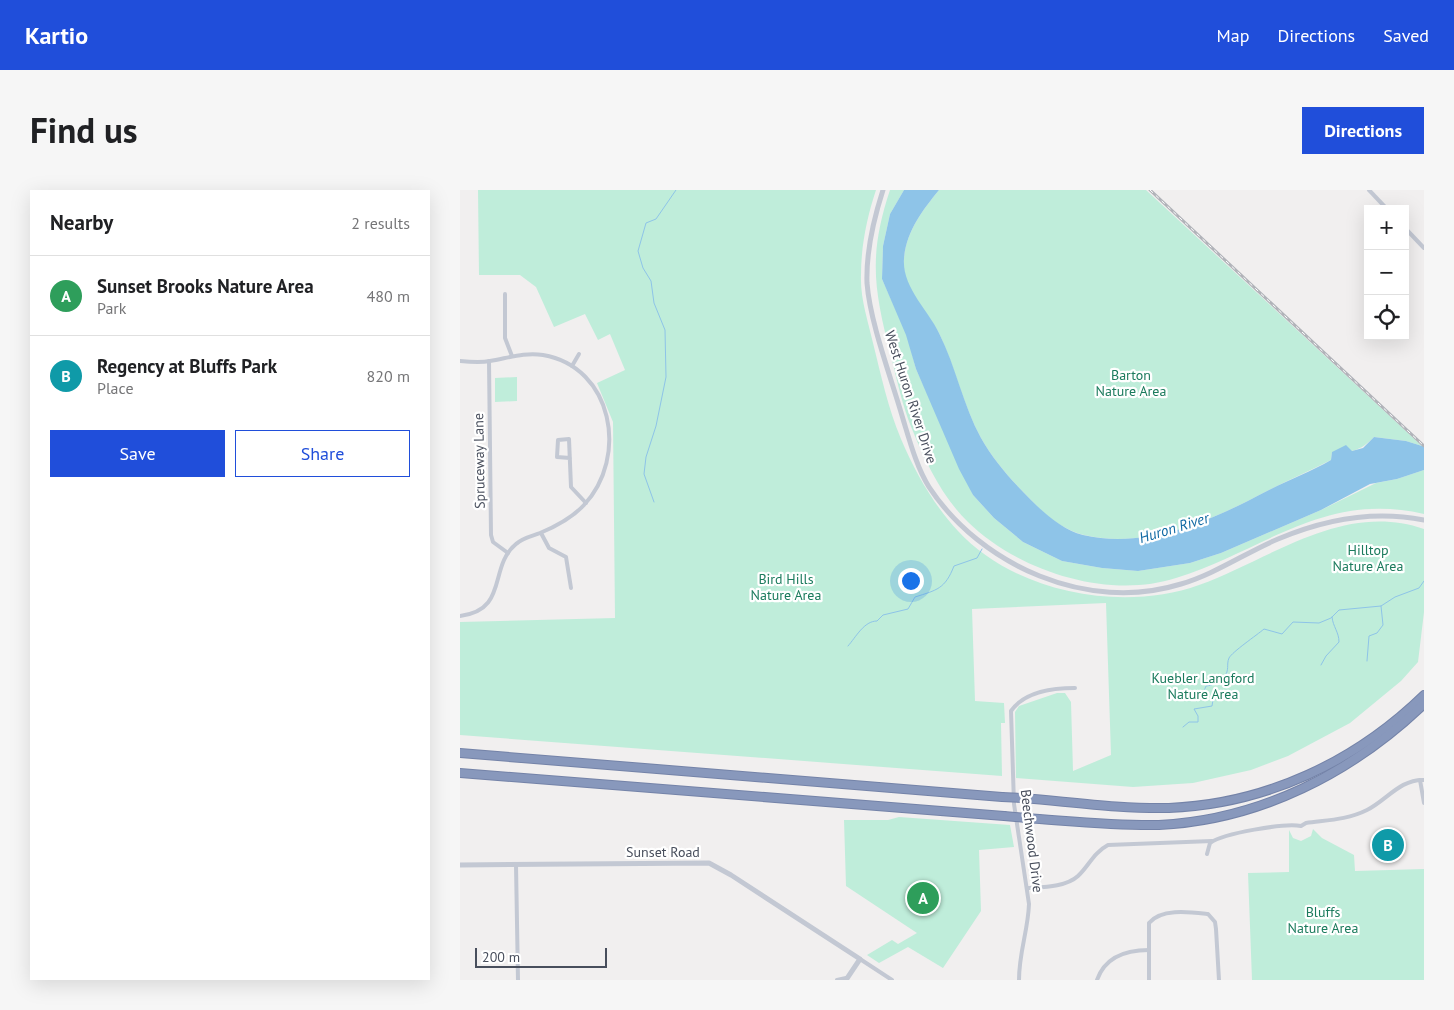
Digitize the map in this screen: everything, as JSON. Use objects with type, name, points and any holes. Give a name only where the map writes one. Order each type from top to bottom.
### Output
[{"type":"highway","points":[[460,753],[1125,807],[1169,808],[1237,800],[1287,784],[1339,760],[1392,724],[1424,695]]},
{"type":"highway","points":[[460,773],[1026,818],[1109,824],[1160,824],[1234,813],[1294,793],[1337,772],[1399,727],[1424,704]]},
{"type":"street","name":"West Huron River Drive","points":[[883,190],[875,220],[868,264],[868,292],[911,446],[928,485],[944,507],[975,540],[1001,558],[1044,578],[1074,586],[1104,591],[1156,590],[1205,575],[1298,531],[1342,519],[1387,514],[1424,520]]},
{"type":"street","points":[[1369,190],[1383,205]]},
{"type":"street","points":[[1409,232],[1424,248]]},
{"type":"street","points":[[505,294],[505,338],[512,356]]},
{"type":"street","points":[[572,366],[579,354]]},
{"type":"street","points":[[460,361],[489,361],[512,356],[544,355],[572,366],[587,378],[597,392],[609,425],[609,459],[598,487],[586,503],[565,521],[516,543],[508,553],[491,600],[483,608],[472,614],[460,616]]},
{"type":"street","name":"Spruceway Lane","points":[[489,361],[491,535],[493,542],[508,553]]},
{"type":"street","points":[[570,458],[557,457],[556,448],[558,440],[569,439],[570,458],[571,487],[586,503]]},
{"type":"street","points":[[541,532],[549,548],[566,557],[572,588]]},
{"type":"street","name":"Beechwood Drive","points":[[1019,980],[1019,957],[1028,919],[1028,888],[1014,804],[1011,717],[1015,705],[1025,698],[1048,690],[1075,688]]},
{"type":"street","points":[[1028,888],[1072,880],[1079,875],[1095,854],[1108,845],[1212,841],[1220,837],[1274,826],[1291,824],[1302,826],[1306,823],[1350,816],[1376,805],[1406,782],[1422,780],[1424,803]]},
{"type":"street","points":[[1207,854],[1208,846],[1212,841]]},
{"type":"street","name":"Sunset Road","points":[[460,865],[709,863],[731,875],[892,980]]},
{"type":"street","points":[[516,865],[518,980]]},
{"type":"street","points":[[1149,980],[1149,923],[1154,916],[1200,913],[1212,917],[1216,929],[1219,980]]},
{"type":"street","points":[[1097,980],[1102,967],[1110,960],[1124,953],[1149,950]]},
{"type":"street","points":[[837,980],[846,979],[860,959]]},
{"type":"green space","name":"Bird Hills Nature Area","points":[[478,190],[876,190],[863,242],[861,284],[882,379],[896,427],[925,487],[949,521],[981,552],[1008,569],[1038,582],[1070,591],[1103,596],[1136,597],[1169,593],[1199,585],[1280,548],[1336,528],[1365,522],[1394,522],[1424,529],[1424,612],[1418,662],[1401,681],[1350,723],[1288,756],[1251,770],[1193,783],[1133,787],[1016,778],[1015,712],[1019,706],[1057,693],[1065,693],[1071,702],[1073,771],[1111,755],[1106,603],[972,609],[975,701],[1004,703],[1005,723],[1001,723],[1002,776],[460,735],[460,622],[615,618],[613,422],[597,383],[625,370],[610,334],[598,340],[585,314],[554,327],[536,287],[520,275],[479,275]]},
{"type":"green space","points":[[890,190],[904,190],[890,214],[883,246],[882,279],[907,335],[916,369],[973,495],[994,518],[1023,542],[1062,561],[1102,568],[1138,571],[1190,563],[1221,553],[1321,510],[1376,483],[1397,479],[1424,470],[1424,514],[1388,509],[1356,510],[1325,517],[1296,527],[1208,566],[1176,578],[1150,584],[1093,583],[1065,577],[1012,555],[968,522],[950,501],[929,466],[905,411],[885,333],[877,292],[876,254],[878,234]]},
{"type":"green space","name":"Barton Nature Area","points":[[939,190],[1146,190],[1422,446],[1406,441],[1374,437],[1364,446],[1355,450],[1332,452],[1331,460],[1246,502],[1179,530],[1131,539],[1108,539],[1069,530],[1036,506],[1004,471],[986,446],[969,412],[939,333],[916,298],[907,280],[904,270],[904,259],[911,231]]},
{"type":"green space","points":[[517,377],[517,401],[495,402],[495,378]]},
{"type":"green space","points":[[899,817],[1010,825],[1014,847],[979,850],[981,911],[943,968],[908,947],[879,963],[867,955],[892,940],[898,944],[917,933],[846,886],[844,820],[888,820]]},
{"type":"green space","name":"Bluffs Nature Area","points":[[1313,829],[1322,838],[1354,855],[1355,871],[1424,869],[1424,980],[1252,980],[1248,873],[1289,872],[1289,830],[1293,838],[1301,841],[1311,836]]},
{"type":"water","name":"Huron River","points":[[904,190],[939,190],[911,231],[905,249],[904,269],[911,289],[934,324],[945,346],[964,399],[981,438],[992,455],[1024,493],[1042,511],[1068,529],[1083,535],[1107,539],[1131,539],[1178,530],[1246,502],[1331,460],[1332,452],[1346,445],[1352,451],[1363,448],[1374,437],[1424,445],[1424,470],[1397,479],[1370,484],[1321,510],[1221,553],[1190,563],[1138,571],[1102,568],[1062,561],[1023,542],[994,518],[973,495],[959,469],[916,369],[906,335],[882,279],[883,246],[890,214]]},
{"type":"waterway","points":[[654,502],[644,474],[646,457],[656,426],[666,377],[665,330],[654,303],[651,281],[643,268],[638,251],[646,223],[656,219],[676,190]]},
{"type":"waterway","points":[[848,646],[868,624],[877,621],[883,615],[908,609],[915,597],[939,588],[947,580],[954,566],[977,558],[982,549]]},
{"type":"waterway","points":[[1202,696],[1206,686],[1212,685],[1217,678],[1224,677],[1231,655],[1264,629],[1282,634],[1293,622],[1319,623],[1331,618],[1339,610],[1381,606],[1395,597],[1419,588],[1424,581]]},
{"type":"waterway","points":[[1367,661],[1369,636],[1377,633],[1383,625],[1381,606]]},
{"type":"waterway","points":[[1321,665],[1326,656],[1339,642],[1332,617]]},
{"type":"waterway","points":[[1183,727],[1189,722],[1198,722],[1198,716],[1194,709],[1212,706],[1213,700]]},
{"type":"railway","points":[[1150,190],[1424,446]]},
{"type":"place","name":"Regency at Bluffs Park","points":[[1388,845]]},
{"type":"place","name":"Sunset Brooks Nature Area","points":[[923,898]]},
{"type":"park label","name":"Hilltop Nature Area","points":[[1368,558]]},
{"type":"park label","name":"Kuebler Langford Nature Area","points":[[1203,686]]}]
